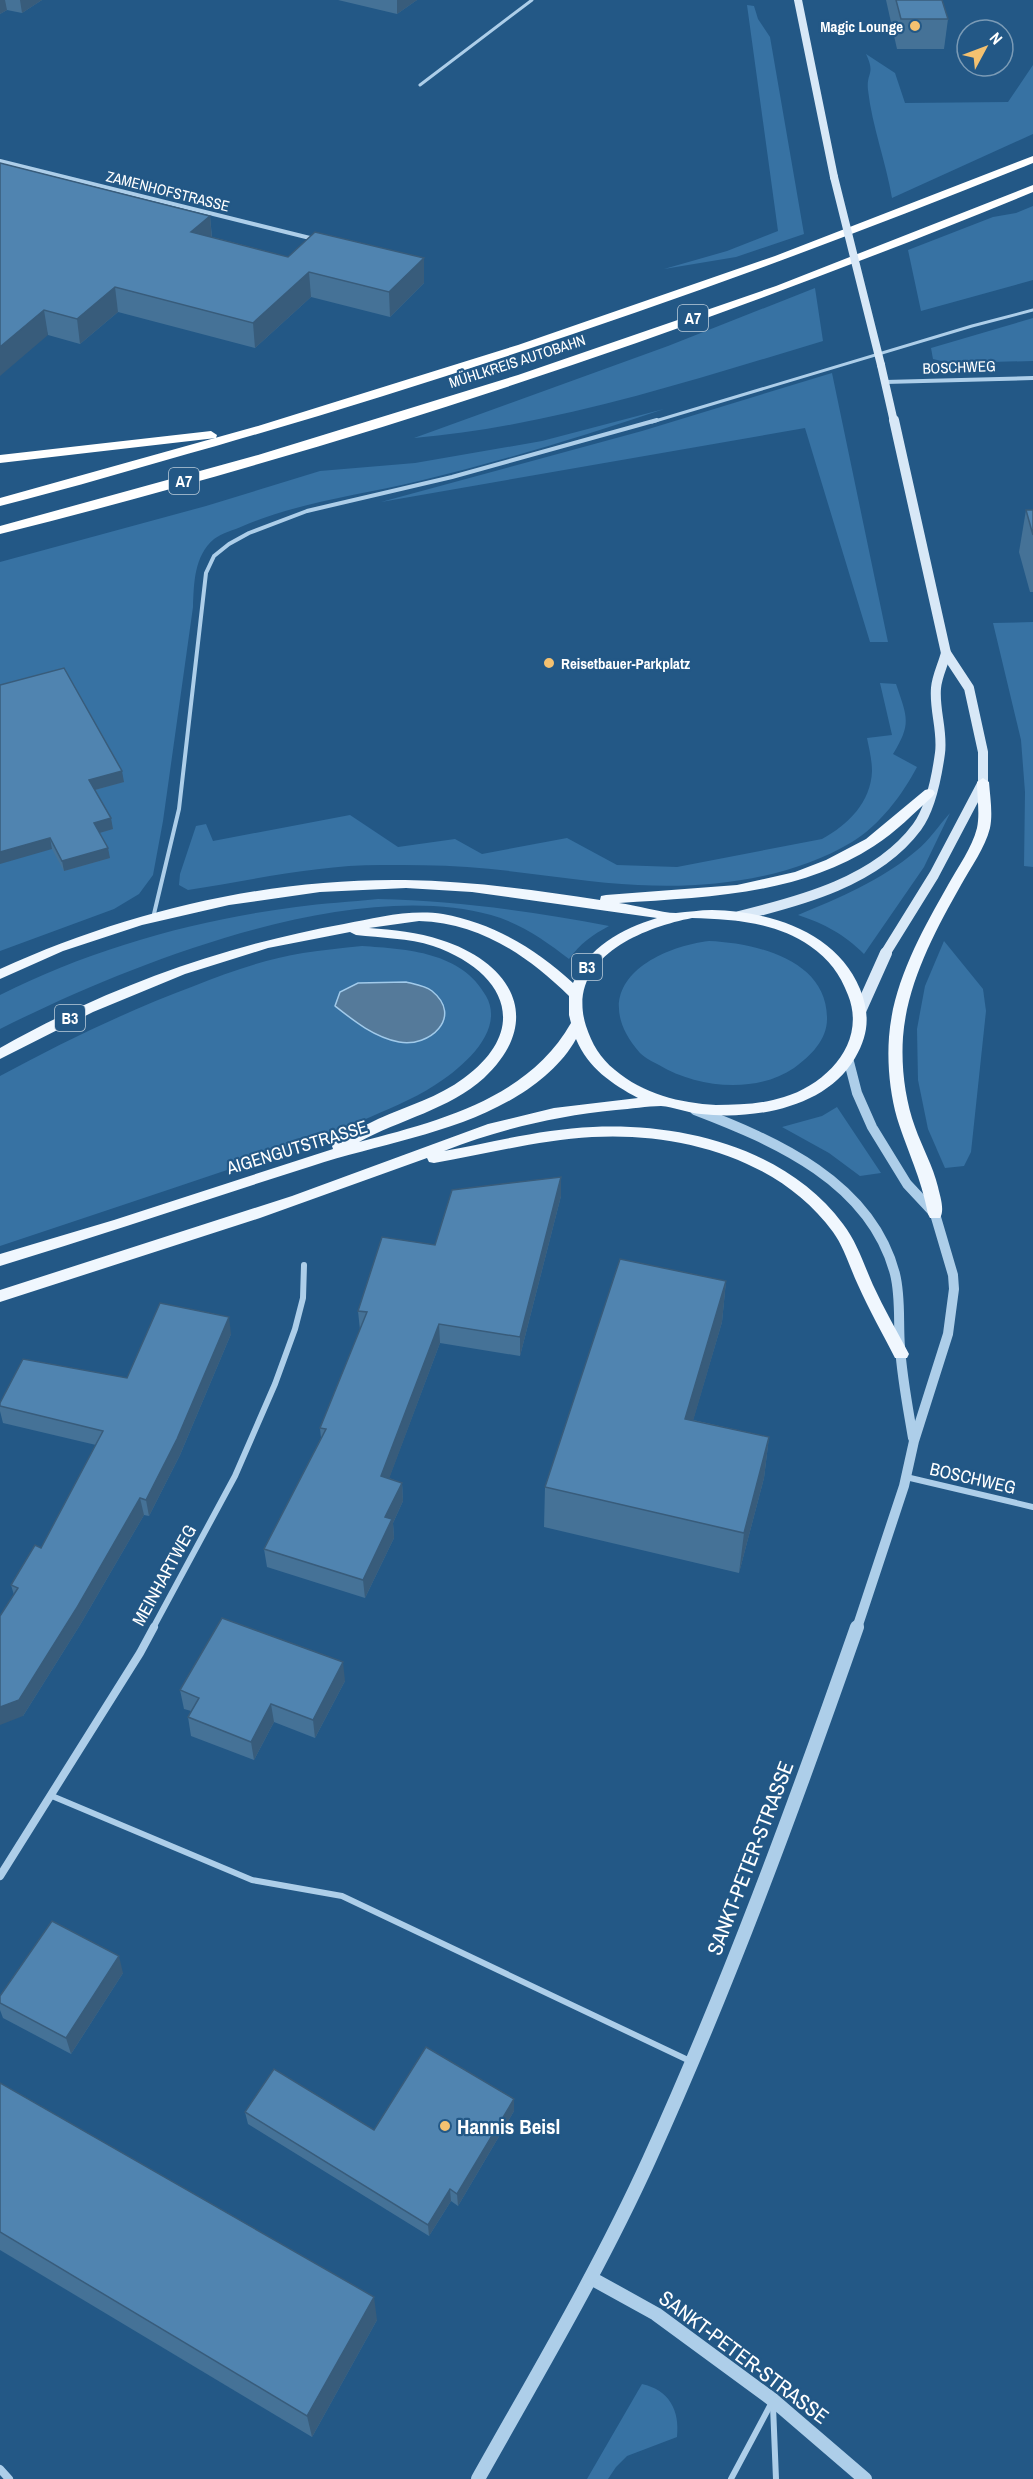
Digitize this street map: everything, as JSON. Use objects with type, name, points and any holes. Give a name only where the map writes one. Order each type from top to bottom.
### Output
[{"type":"highway","name":"MÜHLKREIS AUTOBAHN","points":[[0,501],[267,428],[541,342],[734,276],[899,215],[1033,159]]},
{"type":"highway","name":"MÜHLKREIS AUTOBAHN","points":[[0,530],[139,494],[367,428],[611,347],[804,278],[1033,188]]},
{"type":"highway","points":[[0,459],[267,428]]},
{"type":"main road","points":[[798,0],[834,177],[881,365],[946,653],[969,688],[983,752],[984,826],[978,843],[918,950],[905,994],[895,1044],[895,1075],[902,1110],[929,1183],[935,1214]]},
{"type":"main road","points":[[739,916],[798,900],[833,886],[881,859],[907,840],[920,824],[937,775],[941,744],[936,688],[946,653]]},
{"type":"main road","points":[[860,1011],[891,942],[933,875],[983,782]]},
{"type":"main road","name":"B3","points":[[579,900],[680,895],[761,886],[818,869],[863,847],[929,793]]},
{"type":"main road","name":"B3","points":[[0,974],[57,948],[153,918],[237,900],[342,885],[406,884],[490,890],[579,900],[677,916],[708,914],[739,916],[786,928],[819,947],[841,968],[849,980],[855,991],[860,1011],[859,1034],[848,1058],[835,1073],[821,1085],[790,1101],[745,1111],[693,1109],[661,1101],[632,1089],[613,1076],[591,1054],[577,1025],[576,993],[587,967],[604,948],[633,930],[677,916]]},
{"type":"main road","name":"B3","points":[[0,1054],[90,1008],[195,966],[263,945],[402,917],[442,918],[507,938],[535,957],[576,993]]},
{"type":"main road","points":[[312,1160],[461,1087],[493,1059],[505,1044],[511,1028],[513,1011],[501,985],[475,961],[423,939],[340,929]]},
{"type":"main road","name":"AIGENGUTSTRASSE","points":[[0,1260],[117,1225],[312,1160],[395,1138],[494,1103],[542,1071],[561,1051],[577,1025]]},
{"type":"main road","points":[[0,1296],[229,1223],[399,1165],[493,1128],[542,1115],[582,1108],[661,1101]]},
{"type":"main road","points":[[399,1165],[564,1135],[593,1132],[650,1133],[684,1138],[738,1154],[765,1166],[800,1189],[836,1225],[849,1246],[858,1269],[901,1354]]},
{"type":"street","name":"ZAMENHOFSTRASSE","points":[[0,161],[317,240]]},
{"type":"street","name":"BOSCHWEG","points":[[885,382],[1033,378]]},
{"type":"street","points":[[848,1058],[857,1093],[872,1127],[907,1184],[935,1214]]},
{"type":"street","points":[[693,1109],[742,1127],[783,1148],[819,1171],[848,1195],[870,1222],[887,1252],[900,1300],[901,1354],[914,1441]]},
{"type":"street","name":"SANKT-PETER-STRASSE","points":[[478,2479],[591,2278],[649,2161],[692,2062],[789,1821],[858,1625],[906,1478],[914,1441],[948,1334],[954,1289],[950,1259],[935,1214]]},
{"type":"street","name":"MEINHARTWEG","points":[[0,1876],[140,1653],[235,1476],[275,1384],[295,1329],[303,1298],[304,1265]]},
{"type":"street","name":"BOSCHWEG","points":[[906,1478],[1033,1507]]},
{"type":"street","name":"SANKT-PETER-STRASSE","points":[[591,2278],[656,2314],[773,2400],[865,2479]]},
{"type":"street","points":[[0,2469],[9,2479]]},
{"type":"lane","points":[[420,85],[532,0]]},
{"type":"lane","points":[[153,918],[179,808],[206,573],[214,556],[229,544],[249,533],[328,505],[452,477],[585,442],[972,326],[1033,310]]},
{"type":"lane","points":[[52,1796],[252,1880],[272,1886],[322,1890],[342,1896],[692,2062]]},
{"type":"lane","points":[[731,2479],[773,2400]]},
{"type":"lane","points":[[773,2400],[776,2479]]},
{"type":"shaded area","points":[[747,5],[754,6],[758,19],[770,37],[804,234],[736,257],[664,269],[727,251],[778,231]]},
{"type":"shaded area","points":[[866,54],[895,73],[905,103],[1008,102],[1033,65],[1033,134],[892,198],[870,104],[868,84],[870,66]]},
{"type":"shaded area","points":[[1033,206],[1033,280],[921,311],[908,250],[993,217],[1016,213]]},
{"type":"shaded area","points":[[815,288],[823,341],[671,386],[569,413],[466,432],[414,438],[668,346]]},
{"type":"shaded area","points":[[1033,318],[1033,361],[950,363],[933,359],[931,348]]},
{"type":"shaded area","points":[[832,373],[888,642],[870,642],[805,428],[381,502],[642,431]]},
{"type":"shaded area","points":[[664,409],[481,465],[286,511],[214,539],[202,553],[196,570],[193,607],[163,821],[153,875],[139,894],[114,909],[0,951],[0,562],[206,506],[320,471],[415,463],[542,441]]},
{"type":"shaded area","points":[[1033,622],[1033,867],[1024,866],[1025,792],[1021,740],[993,623]]},
{"type":"shaded area","points":[[880,683],[896,684],[905,712],[903,735],[893,754],[917,767],[889,809],[862,835],[828,855],[776,873],[720,883],[665,886],[617,884],[467,867],[381,865],[308,870],[188,890],[179,885],[180,874],[196,826],[206,824],[213,841],[350,815],[398,847],[455,839],[482,854],[567,838],[617,865],[677,867],[822,839],[849,820],[863,802],[871,782],[872,771],[867,738],[892,735]]},
{"type":"shaded area","points":[[950,813],[924,867],[864,954],[834,930],[798,915],[844,895],[889,871],[921,847]]},
{"type":"shaded area","points":[[378,899],[494,908],[609,926],[587,940],[569,959],[532,933],[491,915],[434,906],[372,907],[307,917],[240,933],[174,955],[110,979],[0,1029],[0,995],[107,950],[182,928],[220,920],[306,906]]},
{"type":"shaded area","points":[[709,941],[747,946],[785,958],[815,981],[824,997],[827,1025],[817,1046],[794,1068],[762,1082],[726,1085],[708,1083],[674,1073],[640,1053],[625,1030],[619,1010],[622,992],[631,976],[646,963],[665,953]]},
{"type":"shaded area","points":[[944,941],[983,989],[986,1011],[971,1152],[964,1166],[945,1168],[928,1129],[918,1080],[917,1029],[925,986]]},
{"type":"shaded area","points":[[362,946],[397,949],[432,956],[463,970],[476,981],[491,1009],[490,1022],[486,1035],[478,1047],[457,1069],[408,1100],[329,1134],[0,1246],[0,1076],[120,1016],[221,976],[261,962],[289,956]]},
{"type":"shaded area","points":[[406,982],[432,991],[441,1001],[445,1011],[444,1020],[439,1028],[421,1040],[410,1043],[390,1040],[357,1023],[335,1006],[340,992],[358,983]]},
{"type":"shaded area","points":[[837,1107],[881,1173],[860,1176],[829,1153],[782,1127],[822,1116]]},
{"type":"shaded area","points":[[642,2384],[659,2391],[671,2403],[677,2418],[677,2437],[627,2456],[608,2479],[587,2479]]},
{"type":"building","points":[[896,0],[942,0],[948,19],[901,19]]},
{"type":"building","points":[[0,163],[210,216],[191,232],[288,257],[315,232],[424,258],[389,292],[309,272],[253,323],[115,287],[77,319],[44,310],[0,347]]},
{"type":"building","points":[[1026,510],[1033,510],[1033,535]]},
{"type":"building","points":[[64,668],[122,771],[89,780],[111,818],[94,823],[108,848],[62,861],[50,838],[0,852],[0,685]]},
{"type":"building","points":[[561,1177],[520,1337],[439,1324],[381,1476],[402,1483],[385,1517],[392,1519],[363,1580],[264,1549],[326,1429],[320,1428],[367,1312],[358,1311],[382,1237],[435,1245],[452,1190]]},
{"type":"building","points":[[620,1259],[726,1281],[685,1419],[769,1437],[744,1533],[545,1487]]},
{"type":"building","points":[[160,1303],[229,1317],[177,1439],[146,1500],[140,1498],[76,1609],[19,1700],[0,1707],[0,1616],[18,1588],[11,1585],[35,1545],[41,1548],[103,1431],[0,1406],[0,1403],[23,1359],[127,1378]]},
{"type":"building","points":[[222,1618],[343,1662],[313,1720],[271,1704],[251,1742],[188,1717],[199,1698],[180,1690]]},
{"type":"building","points":[[52,1921],[119,1956],[66,2038],[0,2003],[0,1996]]},
{"type":"building","points":[[426,2047],[514,2099],[457,2194],[450,2189],[428,2225],[245,2112],[274,2069],[374,2130]]},
{"type":"building","points":[[0,2083],[374,2297],[307,2416],[0,2232]]},
{"type":"place","name":"Magic Lounge","points":[[915,26]]},
{"type":"place","name":"Reisetbauer-Parkplatz","points":[[549,663]]},
{"type":"place","name":"Hannis Beisl","points":[[445,2126]]}]
